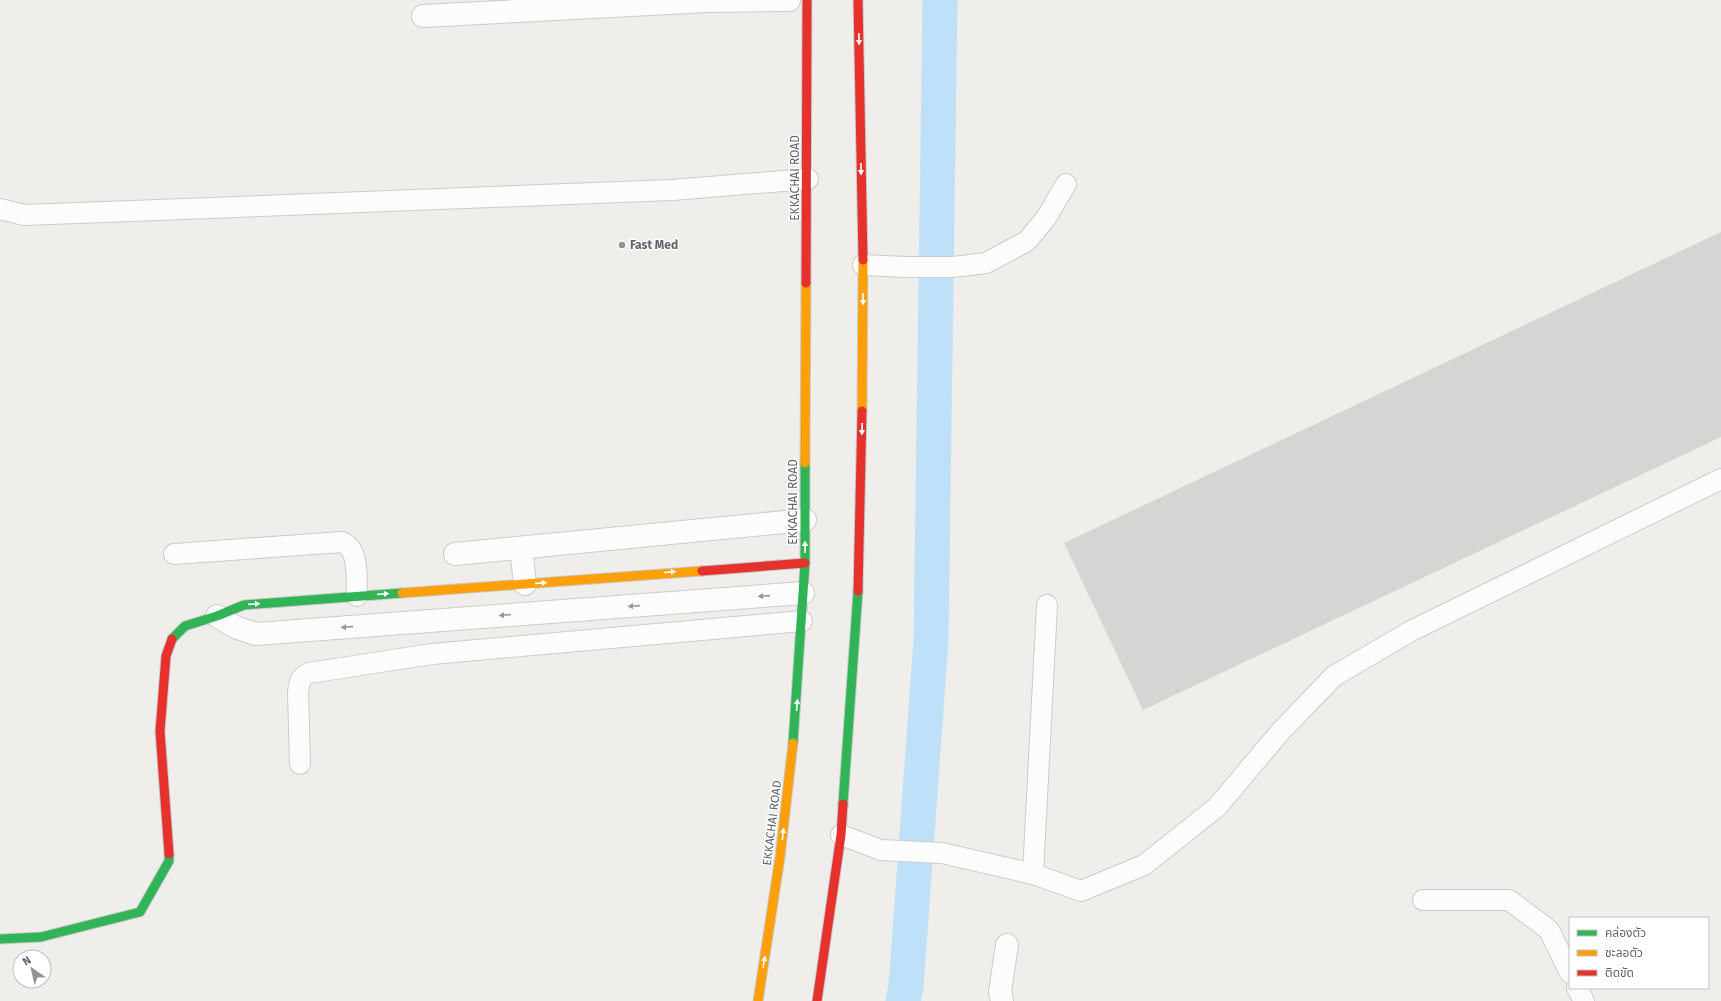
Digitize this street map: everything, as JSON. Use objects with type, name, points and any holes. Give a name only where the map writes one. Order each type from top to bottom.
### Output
[{"type":"main road","name":"EKKACHAI ROAD","points":[[758,1001],[780,858],[794,738],[805,563],[808,179],[807,0]]},
{"type":"main road","points":[[817,1001],[841,835],[858,587],[861,472],[863,265],[858,0]]},
{"type":"main road","points":[[0,939],[41,937],[140,912],[169,861],[160,731],[166,656],[172,639],[185,626],[217,616],[244,605],[805,563]]},
{"type":"street","points":[[423,16],[707,1],[789,0]]},
{"type":"street","points":[[454,554],[805,520]]},
{"type":"street","points":[[521,548],[525,584]]},
{"type":"street","points":[[217,616],[235,627],[256,634],[803,593]]},
{"type":"street","points":[[1002,1001],[1000,992],[1007,945]]},
{"type":"lane","points":[[0,209],[24,215],[142,211],[672,190],[808,179]]},
{"type":"lane","points":[[863,265],[953,267],[986,263],[1027,241],[1046,218],[1066,184]]},
{"type":"lane","points":[[841,835],[881,850],[942,853],[1033,874],[1081,891],[1144,865],[1217,807],[1281,731],[1334,676],[1411,631],[1721,479]]},
{"type":"lane","points":[[174,554],[342,542],[348,544],[354,556],[357,596]]},
{"type":"lane","points":[[1033,874],[1047,605]]},
{"type":"lane","points":[[300,764],[298,692],[299,682],[303,676],[309,673],[432,654],[802,621]]},
{"type":"lane","points":[[1423,900],[1508,900],[1549,930],[1569,971]]},
{"type":"lane","points":[[1578,989],[1584,1001]]},
{"type":"building","points":[[1721,232],[1721,437],[1143,710],[1064,543]]},
{"type":"waterway","points":[[903,1001],[906,987],[931,640],[940,0]]},
{"type":"traffic: fast","points":[[793,743],[805,563],[805,463]]},
{"type":"traffic: fast","points":[[843,804],[858,591]]},
{"type":"traffic: fast","points":[[172,639],[185,626],[217,616],[244,605],[402,593]]},
{"type":"traffic: fast","points":[[0,939],[41,937],[140,912],[169,861],[169,854]]},
{"type":"traffic: slow","points":[[862,411],[863,260]]},
{"type":"traffic: slow","points":[[805,463],[806,283]]},
{"type":"traffic: slow","points":[[402,593],[702,571]]},
{"type":"traffic: slow","points":[[758,1001],[780,857],[793,743]]},
{"type":"traffic: jam","points":[[806,283],[807,0]]},
{"type":"traffic: jam","points":[[858,0],[863,260]]},
{"type":"traffic: jam","points":[[858,591],[862,411]]},
{"type":"traffic: jam","points":[[702,571],[805,563]]},
{"type":"traffic: jam","points":[[169,854],[160,731],[166,656],[172,639]]},
{"type":"traffic: jam","points":[[817,1001],[841,835],[843,804]]},
{"type":"place","name":"Fast Med","points":[[622,245]]}]
